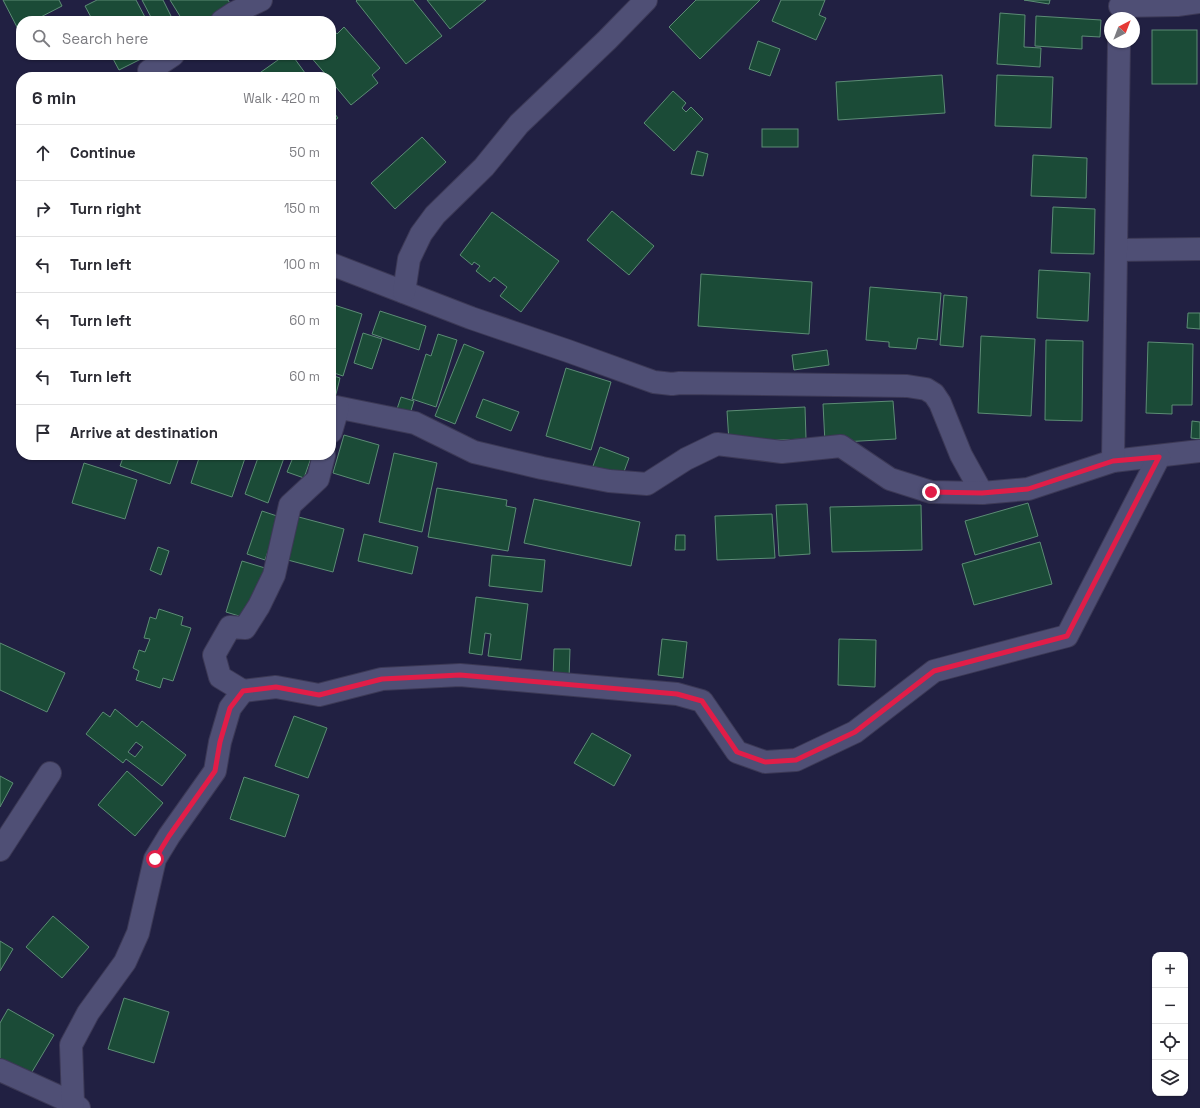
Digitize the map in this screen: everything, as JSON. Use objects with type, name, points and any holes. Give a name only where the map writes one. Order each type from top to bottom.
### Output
[{"type":"street","points":[[230,16],[261,0]]},
{"type":"street","points":[[404,292],[409,259],[421,234],[435,215],[484,167],[519,124],[607,40],[646,0]]},
{"type":"street","points":[[1120,8],[1177,5],[1200,2]]},
{"type":"street","points":[[1113,461],[1120,48]]},
{"type":"street","points":[[149,72],[166,60]]},
{"type":"street","points":[[1117,250],[1200,249]]},
{"type":"street","points":[[336,266],[471,318],[654,382],[672,384],[900,386],[926,389],[934,394],[940,403],[961,455],[982,493]]},
{"type":"street","points":[[336,407],[415,423],[474,452],[542,468],[609,481],[647,484],[686,459],[717,444],[782,452],[841,446],[890,479],[931,492],[982,493],[1028,489],[1113,461],[1159,457],[1200,451]]},
{"type":"street","points":[[323,460],[318,478],[290,505],[274,575],[259,606],[245,628],[230,627],[214,655],[220,677],[243,691],[276,687],[319,695],[382,679],[460,675],[677,694],[702,701],[737,752],[765,762],[796,760],[855,732],[934,671],[1067,636],[1159,457]]},
{"type":"street","points":[[76,1106],[71,1045],[88,1013],[125,962],[138,933],[155,859],[169,836],[215,771],[220,742],[230,708],[243,691]]},
{"type":"street","points":[[0,850],[50,773]]},
{"type":"street","points":[[0,1070],[76,1106]]},
{"type":"building","points":[[3,0],[59,0],[62,6],[43,16],[16,16],[16,25]]},
{"type":"building","points":[[97,0],[136,0],[144,16],[90,16],[85,6]]},
{"type":"building","points":[[142,0],[163,0],[171,16],[150,16]]},
{"type":"building","points":[[170,0],[228,0],[233,8],[219,16],[180,16]]},
{"type":"building","points":[[413,0],[442,36],[406,64],[356,1]]},
{"type":"building","points":[[427,0],[486,0],[450,29]]},
{"type":"building","points":[[696,0],[760,0],[700,59],[669,27]]},
{"type":"building","points":[[781,0],[825,0],[819,15],[826,18],[816,40],[772,21]]},
{"type":"building","points":[[1024,0],[1050,0],[1049,4]]},
{"type":"building","points":[[1000,13],[1025,15],[1024,47],[1041,48],[1040,67],[997,64]]},
{"type":"building","points":[[1036,16],[1101,20],[1100,37],[1082,36],[1082,49],[1035,46]]},
{"type":"building","points":[[344,27],[380,68],[372,75],[378,83],[351,105],[336,87],[336,72],[324,72],[313,60],[336,60],[336,33],[337,34]]},
{"type":"building","points":[[1152,30],[1197,30],[1197,84],[1152,84]]},
{"type":"building","points":[[758,41],[780,49],[770,76],[749,69]]},
{"type":"building","points":[[114,60],[139,60],[119,70]]},
{"type":"building","points":[[278,60],[296,60],[304,72],[261,72]]},
{"type":"building","points":[[942,75],[945,113],[838,120],[836,82]]},
{"type":"building","points":[[997,75],[1053,77],[1051,128],[995,126]]},
{"type":"building","points":[[673,91],[686,103],[682,108],[686,112],[691,107],[703,119],[674,151],[644,123]]},
{"type":"building","points":[[762,129],[798,129],[798,147],[762,147]]},
{"type":"building","points":[[422,137],[446,162],[395,209],[371,183]]},
{"type":"building","points":[[697,151],[708,154],[703,176],[691,174]]},
{"type":"building","points":[[1033,155],[1087,158],[1086,198],[1031,196]]},
{"type":"building","points":[[1053,207],[1095,209],[1094,254],[1051,253]]},
{"type":"building","points":[[612,211],[654,246],[629,275],[587,240]]},
{"type":"building","points":[[492,212],[559,261],[521,312],[500,296],[507,287],[494,277],[490,282],[476,271],[480,266],[474,262],[472,265],[460,255]]},
{"type":"building","points":[[1039,270],[1090,273],[1088,321],[1037,318]]},
{"type":"building","points":[[701,274],[812,282],[809,334],[698,326]]},
{"type":"building","points":[[870,287],[941,293],[937,340],[918,338],[916,349],[889,347],[889,342],[866,340]]},
{"type":"building","points":[[944,295],[967,297],[963,347],[940,345]]},
{"type":"building","points":[[336,306],[362,314],[343,376],[336,374]]},
{"type":"building","points":[[380,311],[426,326],[419,350],[372,334]]},
{"type":"building","points":[[1188,313],[1200,313],[1200,329],[1187,328]]},
{"type":"building","points":[[363,333],[382,339],[372,369],[354,363]]},
{"type":"building","points":[[438,334],[457,340],[436,407],[412,399],[426,354],[431,356]]},
{"type":"building","points":[[981,336],[1035,339],[1031,416],[978,413]]},
{"type":"building","points":[[1046,340],[1083,341],[1082,421],[1045,420]]},
{"type":"building","points":[[1148,342],[1193,344],[1192,405],[1172,405],[1172,414],[1146,413]]},
{"type":"building","points":[[464,344],[484,352],[455,424],[435,416]]},
{"type":"building","points":[[827,350],[829,365],[794,370],[792,355]]},
{"type":"building","points":[[566,368],[611,382],[591,450],[546,436]]},
{"type":"building","points":[[336,377],[340,378],[336,394]]},
{"type":"building","points":[[401,397],[414,401],[409,417],[396,412]]},
{"type":"building","points":[[483,399],[519,412],[511,431],[476,417]]},
{"type":"building","points":[[893,401],[896,439],[825,443],[823,404]]},
{"type":"building","points":[[805,407],[806,439],[729,442],[727,411]]},
{"type":"building","points":[[1192,421],[1200,422],[1200,439],[1191,438]]},
{"type":"building","points":[[344,435],[379,445],[369,484],[333,473]]},
{"type":"building","points":[[600,447],[629,458],[622,477],[593,466]]},
{"type":"building","points":[[394,453],[437,463],[422,532],[379,522]]},
{"type":"building","points":[[122,460],[178,460],[170,484],[120,466]]},
{"type":"building","points":[[198,460],[244,460],[232,497],[191,483]]},
{"type":"building","points":[[257,460],[283,460],[268,503],[245,494]]},
{"type":"building","points":[[292,460],[310,460],[304,478],[287,472]]},
{"type":"building","points":[[84,463],[137,480],[125,519],[72,503]]},
{"type":"building","points":[[437,488],[507,500],[506,506],[516,508],[508,551],[428,537]]},
{"type":"building","points":[[534,499],[640,522],[631,566],[524,543]]},
{"type":"building","points":[[1028,503],[1038,536],[975,555],[965,521]]},
{"type":"building","points":[[807,504],[810,554],[779,556],[776,505]]},
{"type":"building","points":[[921,505],[922,550],[832,552],[830,507]]},
{"type":"building","points":[[262,511],[280,517],[265,560],[247,554]]},
{"type":"building","points":[[772,514],[775,558],[717,560],[715,516]]},
{"type":"building","points":[[295,516],[344,529],[333,572],[284,559]]},
{"type":"building","points":[[364,534],[418,547],[412,574],[358,561]]},
{"type":"building","points":[[676,535],[685,535],[685,550],[675,550]]},
{"type":"building","points":[[1040,542],[1052,584],[974,605],[962,564]]},
{"type":"building","points":[[158,547],[169,551],[161,575],[150,570]]},
{"type":"building","points":[[492,555],[545,560],[542,592],[489,586]]},
{"type":"building","points":[[242,561],[265,568],[249,619],[226,612]]},
{"type":"building","points":[[476,597],[528,604],[521,660],[488,656],[491,634],[485,633],[482,655],[469,653]]},
{"type":"building","points":[[159,609],[183,617],[181,625],[191,628],[173,681],[163,678],[160,688],[136,680],[139,671],[133,668],[139,650],[145,652],[150,639],[144,638],[150,617],[156,619]]},
{"type":"building","points":[[662,639],[687,642],[683,678],[658,675]]},
{"type":"building","points":[[839,639],[876,640],[875,687],[838,685]]},
{"type":"building","points":[[0,643],[65,673],[47,712],[0,690]]},
{"type":"building","points":[[554,649],[570,649],[569,679],[553,679]]},
{"type":"building","points":[[115,709],[137,727],[142,721],[186,755],[162,786],[126,759],[123,763],[86,734],[103,712],[110,717]],"holes":[[[136,742],[143,747],[135,757],[128,752]]]},
{"type":"building","points":[[294,716],[327,728],[308,778],[275,766]]},
{"type":"building","points":[[592,733],[631,755],[614,786],[574,763]]},
{"type":"building","points":[[127,771],[163,803],[135,836],[98,805]]},
{"type":"building","points":[[0,776],[13,783],[0,807]]},
{"type":"building","points":[[244,777],[299,795],[285,837],[230,819]]},
{"type":"building","points":[[53,916],[89,947],[62,978],[26,947]]},
{"type":"building","points":[[0,941],[13,949],[0,971]]},
{"type":"building","points":[[124,998],[169,1012],[154,1063],[108,1049]]},
{"type":"building","points":[[8,1009],[54,1035],[26,1082],[0,1067],[0,1023]]},
{"type":"route","points":[[155,859],[169,836],[215,771],[220,742],[230,708],[243,691],[276,687],[319,695],[382,679],[460,675],[677,694],[702,701],[737,752],[765,762],[796,760],[855,732],[934,671],[1067,636],[1159,457],[1113,461],[1028,489],[982,493],[931,492]]}]
